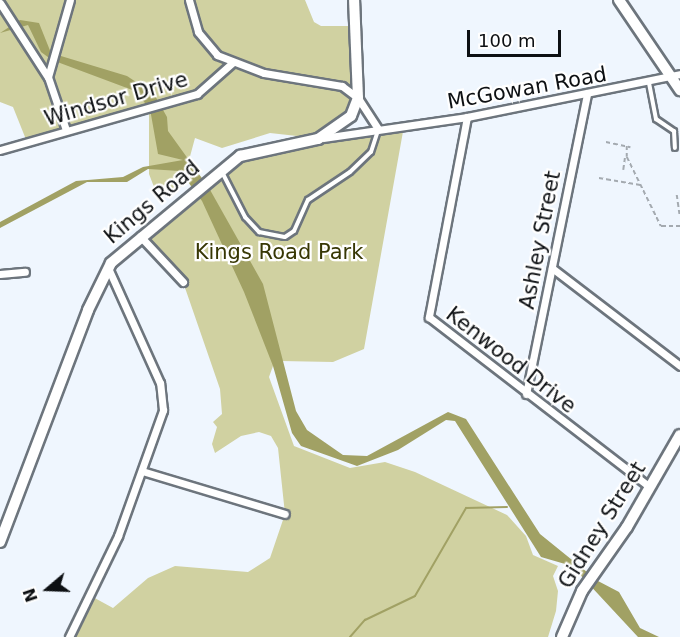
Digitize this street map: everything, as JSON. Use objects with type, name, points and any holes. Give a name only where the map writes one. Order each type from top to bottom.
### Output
[{"type":"street","points":[[48,77],[50,60],[70,0]]},
{"type":"street","points":[[189,0],[198,32],[232,63],[336,83],[358,98],[378,129]]},
{"type":"street","points":[[354,0],[358,98]]},
{"type":"street","points":[[619,0],[676,76],[680,90]]},
{"type":"street","points":[[0,3],[48,77],[66,130]]},
{"type":"street","name":"Windsor Drive","points":[[0,150],[205,90],[232,63]]},
{"type":"street","name":"McGowan Road","points":[[318,139],[467,117],[676,76]]},
{"type":"street","name":"Ashley Street","points":[[526,394],[587,93]]},
{"type":"street","name":"Kings Road","points":[[0,542],[108,268],[140,236],[217,173],[250,152],[318,139],[342,126],[358,98]]},
{"type":"street","name":"Kenwood Drive","points":[[467,117],[429,316],[526,394],[650,487]]},
{"type":"street","points":[[140,236],[183,282]]},
{"type":"street","points":[[69,637],[104,569],[142,471],[160,421],[163,393],[108,268]]},
{"type":"street","points":[[552,268],[680,366]]},
{"type":"street","points":[[0,274],[25,272]]},
{"type":"street","name":"Gidney Street","points":[[562,637],[582,591],[650,487],[680,435]]},
{"type":"street","points":[[142,471],[285,514]]},
{"type":"lane","points":[[649,82],[656,120],[674,131],[675,148]]},
{"type":"lane","points":[[217,173],[245,217],[259,232],[285,237],[294,231],[308,200],[351,172],[371,152],[378,129]]},
{"type":"path","points":[[606,142],[629,146],[623,170]]},
{"type":"path","points":[[626,155],[662,227],[680,226]]},
{"type":"path","points":[[599,178],[640,185]]},
{"type":"path","points":[[677,195],[680,216]]},
{"type":"green space","name":"Kings Road Park","points":[[0,0],[305,0],[314,22],[321,26],[356,26],[356,104],[328,134],[404,126],[364,349],[333,362],[281,361],[273,366],[269,377],[294,446],[350,468],[385,462],[415,472],[507,515],[526,536],[533,555],[558,566],[553,576],[558,591],[556,611],[548,637],[69,637],[91,596],[113,608],[148,578],[175,566],[248,572],[270,558],[285,514],[278,448],[271,436],[259,432],[241,436],[215,453],[212,444],[217,427],[213,422],[222,414],[220,389],[183,282],[140,236],[240,156],[315,138],[270,133],[222,148],[195,138],[182,186],[169,195],[154,187],[149,174],[149,104],[27,142],[13,107],[0,102]]},
{"type":"shaded area","points":[[20,20],[39,23],[51,53],[127,76],[154,94],[167,117],[168,131],[209,188],[263,284],[296,411],[307,430],[343,455],[367,456],[448,412],[466,419],[540,534],[598,581],[619,592],[640,628],[659,637],[638,637],[572,566],[541,557],[455,421],[446,420],[398,450],[357,466],[301,446],[292,433],[273,366],[244,292],[202,201],[180,171],[148,169],[127,182],[87,182],[0,228],[0,222],[76,181],[123,177],[143,167],[183,160],[158,154],[150,109],[135,91],[52,60],[41,52],[28,25],[0,33]]},
{"type":"waterway","points":[[350,637],[365,620],[415,596],[466,508],[507,507]]}]
